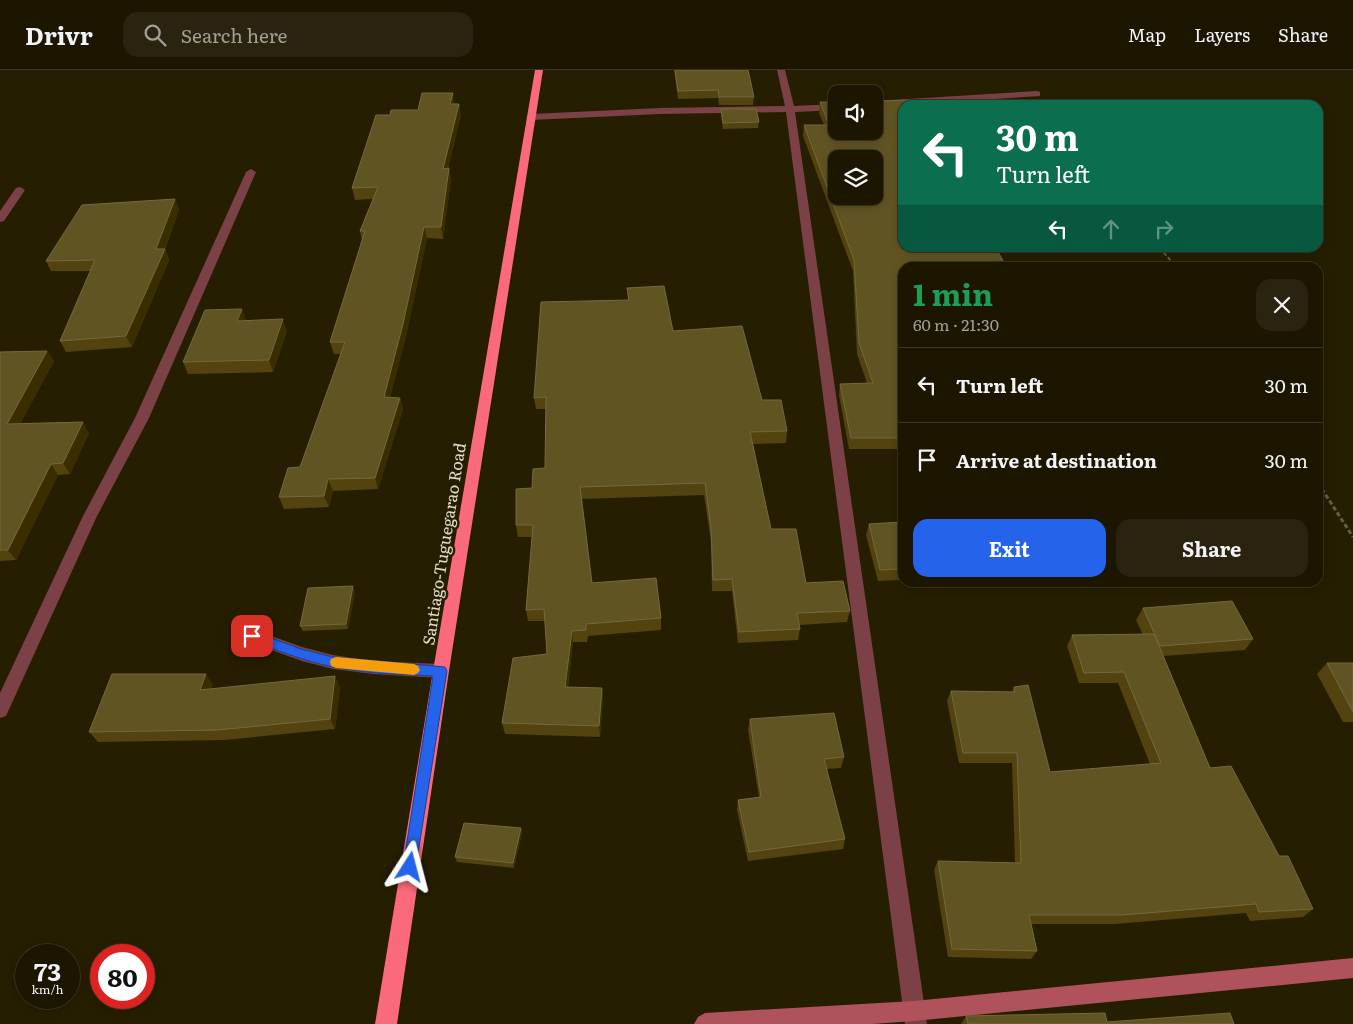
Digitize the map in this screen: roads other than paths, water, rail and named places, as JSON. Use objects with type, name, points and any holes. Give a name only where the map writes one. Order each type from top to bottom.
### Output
[{"type":"highway","name":"Santiago-Tuguegarao Road","points":[[386,1024],[440,671],[539,70]]},
{"type":"street","points":[[781,70],[790,110],[915,1018]]},
{"type":"street","points":[[939,100],[1036,94]]},
{"type":"street","points":[[883,103],[898,103]]},
{"type":"street","points":[[531,117],[660,111],[790,110],[828,108]]},
{"type":"street","points":[[0,712],[90,516],[142,418],[251,172]]},
{"type":"street","points":[[0,219],[20,190]]},
{"type":"street","points":[[252,636],[300,654],[333,662],[440,671]]},
{"type":"street","points":[[705,1024],[915,1018],[1353,968]]}]
